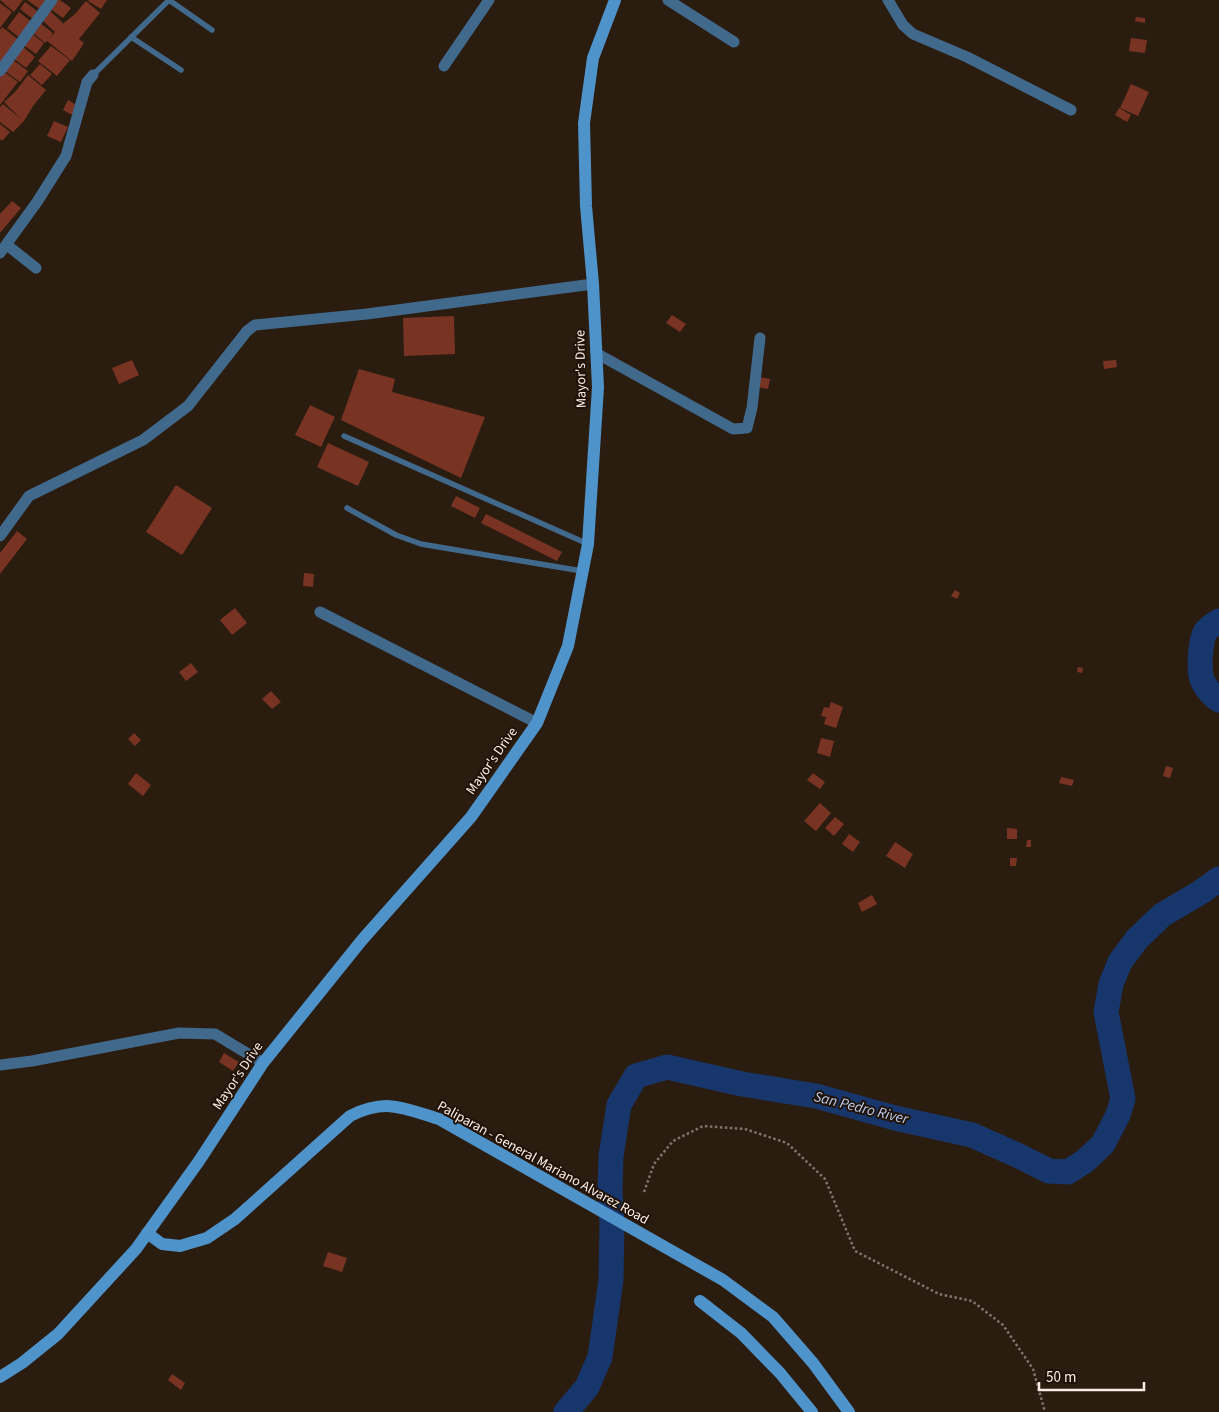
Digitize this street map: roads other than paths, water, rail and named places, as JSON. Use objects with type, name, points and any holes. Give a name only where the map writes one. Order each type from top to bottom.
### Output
[{"type":"street","points":[[0,71],[52,0]]},
{"type":"street","points":[[444,66],[489,0]]},
{"type":"street","name":"Mayor's Drive","points":[[0,1377],[22,1363],[58,1334],[136,1249],[199,1161],[263,1063],[362,940],[471,817],[537,723],[568,646],[588,544],[598,387],[593,284],[586,206],[584,123],[593,58],[615,0]]},
{"type":"street","points":[[668,0],[734,42]]},
{"type":"street","points":[[888,0],[903,25],[913,34],[967,57],[1071,110]]},
{"type":"street","points":[[36,268],[3,249],[66,156],[87,82],[94,75]]},
{"type":"street","points":[[0,536],[29,496],[143,440],[188,406],[248,331],[255,325],[367,314],[593,284]]},
{"type":"street","points":[[596,353],[733,429],[747,428],[752,408],[760,338]]},
{"type":"street","points":[[320,612],[537,723]]},
{"type":"street","points":[[0,1065],[32,1061],[179,1033],[215,1034],[263,1063]]},
{"type":"street","name":"Paliparan - General Mariano Alvarez Road","points":[[147,1233],[162,1244],[180,1246],[207,1238],[235,1219],[350,1116],[379,1105],[396,1106],[439,1119],[723,1280],[773,1317],[812,1363],[849,1412]]},
{"type":"street","points":[[700,1301],[741,1333],[780,1373],[812,1412]]},
{"type":"lane","points":[[94,75],[169,0],[212,30]]},
{"type":"lane","points":[[131,37],[181,70]]},
{"type":"lane","points":[[344,436],[588,544]]},
{"type":"lane","points":[[347,508],[396,536],[421,544],[582,571]]},
{"type":"waterway","name":"San Pedro River","points":[[1219,621],[1207,630],[1204,635],[1200,664],[1203,682],[1219,700]]},
{"type":"waterway","name":"San Pedro River","points":[[566,1412],[587,1387],[600,1357],[611,1280],[611,1156],[619,1105],[636,1076],[667,1067],[742,1084],[816,1096],[895,1118],[972,1135],[1049,1171],[1068,1172],[1085,1161],[1103,1144],[1118,1115],[1123,1099],[1106,1012],[1111,984],[1120,962],[1137,939],[1162,915],[1219,879]]}]
